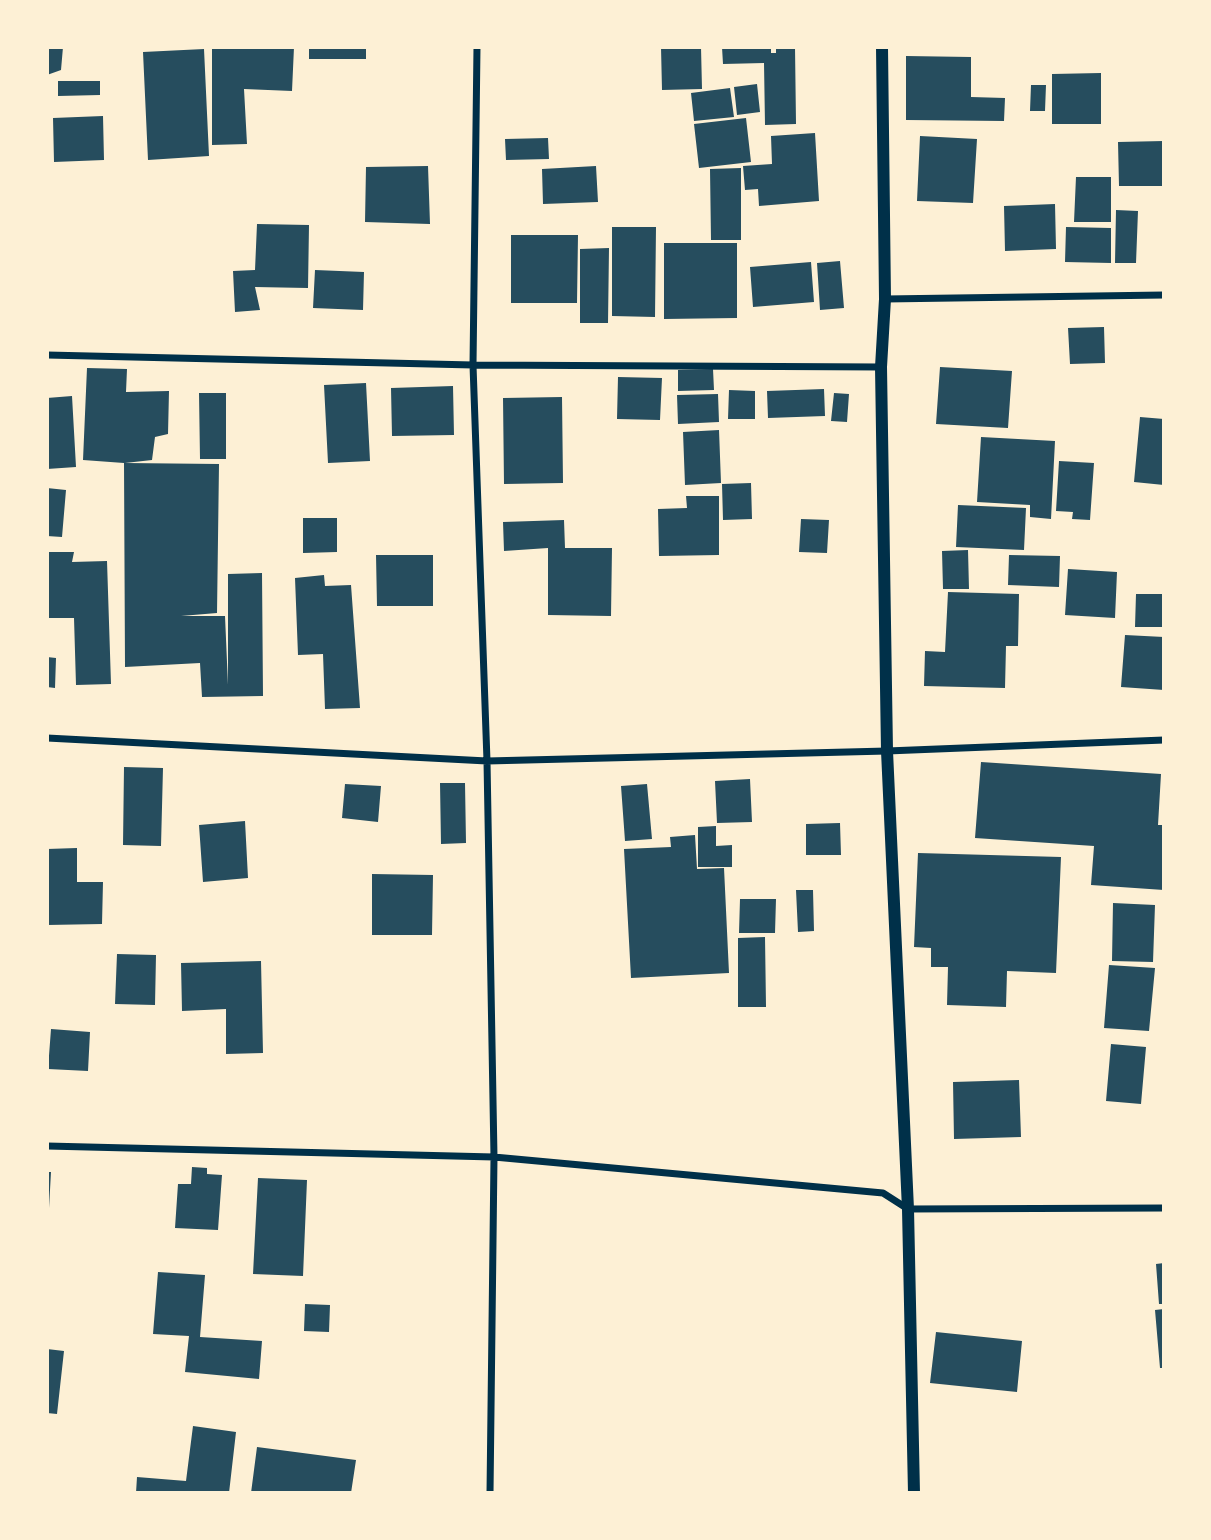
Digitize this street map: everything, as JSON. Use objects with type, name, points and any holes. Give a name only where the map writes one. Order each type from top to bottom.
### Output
[{"type":"street","points":[[477,47],[473,365],[487,761],[494,1157],[490,1493]]},
{"type":"street","points":[[882,47],[884,299],[881,367],[887,751],[908,1209],[914,1493]]},
{"type":"street","points":[[884,299],[1164,295]]},
{"type":"street","points":[[47,355],[473,365],[881,367]]},
{"type":"street","points":[[47,738],[487,761],[887,751],[1164,740]]},
{"type":"street","points":[[47,1146],[494,1157],[883,1193],[908,1209],[1164,1208]]},
{"type":"building","points":[[47,47],[63,47],[61,70],[47,75]]},
{"type":"building","points":[[212,47],[294,47],[292,91],[244,89],[247,144],[212,145]]},
{"type":"building","points":[[309,47],[366,47],[366,59],[309,59]]},
{"type":"building","points":[[661,47],[701,47],[702,89],[662,90]]},
{"type":"building","points":[[722,47],[771,47],[771,53],[776,53],[776,47],[795,47],[796,124],[765,125],[764,63],[723,64]]},
{"type":"building","points":[[204,49],[209,156],[148,160],[143,52]]},
{"type":"building","points":[[906,56],[971,57],[971,97],[1005,98],[1004,121],[906,120]]},
{"type":"building","points":[[1101,73],[1101,124],[1052,124],[1052,74]]},
{"type":"building","points":[[58,81],[100,81],[100,95],[58,96]]},
{"type":"building","points":[[757,84],[760,112],[737,115],[734,87]]},
{"type":"building","points":[[1031,85],[1046,85],[1045,111],[1030,111]]},
{"type":"building","points":[[730,88],[734,117],[694,121],[691,93]]},
{"type":"building","points":[[103,116],[104,160],[54,162],[53,118]]},
{"type":"building","points":[[746,118],[751,162],[699,168],[694,124]]},
{"type":"building","points":[[815,133],[819,201],[759,206],[758,189],[745,190],[743,166],[772,164],[771,136]]},
{"type":"building","points":[[920,136],[977,139],[973,203],[917,201]]},
{"type":"building","points":[[548,138],[549,159],[506,160],[505,139]]},
{"type":"building","points":[[1164,141],[1164,186],[1119,186],[1118,142]]},
{"type":"building","points":[[428,166],[430,224],[365,222],[366,167]]},
{"type":"building","points":[[596,166],[598,202],[543,204],[542,169]]},
{"type":"building","points":[[741,168],[741,240],[711,240],[710,169]]},
{"type":"building","points":[[1076,177],[1111,177],[1111,222],[1074,222]]},
{"type":"building","points":[[1055,204],[1056,249],[1005,251],[1004,206]]},
{"type":"building","points":[[1116,210],[1138,211],[1136,263],[1115,263]]},
{"type":"building","points":[[257,224],[309,225],[308,288],[255,287],[260,310],[235,312],[233,271],[255,270]]},
{"type":"building","points":[[612,227],[656,227],[655,317],[612,316]]},
{"type":"building","points":[[1066,227],[1111,228],[1111,263],[1065,262]]},
{"type":"building","points":[[511,235],[578,235],[577,303],[511,303]]},
{"type":"building","points":[[664,243],[737,243],[737,318],[664,319]]},
{"type":"building","points":[[609,248],[608,323],[580,323],[580,249]]},
{"type":"building","points":[[840,261],[844,308],[820,310],[817,263]]},
{"type":"building","points":[[811,262],[814,302],[753,307],[750,267]]},
{"type":"building","points":[[315,270],[364,272],[363,310],[313,308]]},
{"type":"building","points":[[1104,327],[1105,363],[1070,364],[1068,328]]},
{"type":"building","points":[[940,367],[1012,371],[1008,428],[936,424]]},
{"type":"building","points":[[87,368],[127,369],[126,392],[169,391],[168,434],[155,437],[152,460],[125,463],[219,464],[217,613],[181,616],[225,616],[228,685],[228,574],[262,573],[263,696],[202,697],[200,663],[125,667],[124,463],[83,460]]},
{"type":"building","points":[[713,369],[714,390],[678,391],[678,370]]},
{"type":"building","points":[[618,377],[662,378],[660,420],[617,419]]},
{"type":"building","points":[[366,383],[370,461],[328,463],[324,385]]},
{"type":"building","points":[[453,386],[454,435],[392,436],[391,388]]},
{"type":"building","points":[[824,389],[825,416],[768,418],[767,391]]},
{"type":"building","points":[[729,390],[755,391],[755,419],[728,419]]},
{"type":"building","points":[[199,393],[226,393],[226,459],[200,459]]},
{"type":"building","points":[[834,393],[849,394],[847,422],[831,421]]},
{"type":"building","points":[[718,394],[719,422],[678,424],[677,395]]},
{"type":"building","points":[[72,396],[76,467],[47,469],[47,398]]},
{"type":"building","points":[[562,397],[563,483],[504,484],[503,398]]},
{"type":"building","points":[[1140,417],[1164,419],[1164,485],[1134,482]]},
{"type":"building","points":[[719,430],[721,483],[685,485],[683,432]]},
{"type":"building","points":[[981,437],[1055,441],[1051,519],[1030,517],[1030,505],[977,502]]},
{"type":"building","points":[[1059,461],[1094,463],[1090,520],[1072,519],[1073,512],[1056,511]]},
{"type":"building","points":[[751,483],[752,519],[723,520],[722,484]]},
{"type":"building","points":[[47,488],[66,490],[62,537],[47,536]]},
{"type":"building","points":[[686,496],[719,496],[719,555],[659,556],[658,509],[687,508]]},
{"type":"building","points":[[958,505],[1026,508],[1024,550],[956,547]]},
{"type":"building","points":[[303,518],[337,518],[337,552],[303,553]]},
{"type":"building","points":[[801,519],[829,520],[827,553],[799,552]]},
{"type":"building","points":[[564,520],[565,548],[612,548],[611,616],[548,615],[548,548],[504,551],[503,522]]},
{"type":"building","points":[[968,550],[969,589],[943,589],[942,551]]},
{"type":"building","points":[[47,552],[74,552],[72,562],[107,561],[111,684],[76,685],[74,618],[47,618]]},
{"type":"building","points":[[376,555],[433,555],[433,606],[377,606]]},
{"type":"building","points":[[1009,555],[1060,556],[1059,587],[1008,585]]},
{"type":"building","points":[[1068,569],[1117,572],[1115,618],[1065,615]]},
{"type":"building","points":[[324,575],[325,586],[351,585],[360,708],[325,709],[323,654],[298,655],[295,578]]},
{"type":"building","points":[[948,592],[1019,594],[1018,646],[1006,646],[1005,688],[924,686],[925,651],[945,652]]},
{"type":"building","points":[[1136,594],[1164,594],[1164,627],[1135,627]]},
{"type":"building","points":[[1125,635],[1164,637],[1164,690],[1121,687]]},
{"type":"building","points":[[47,657],[56,658],[55,688],[47,687]]},
{"type":"building","points":[[981,762],[1161,774],[1158,825],[1164,825],[1164,890],[1091,885],[1094,846],[975,838]]},
{"type":"building","points":[[124,767],[163,768],[161,846],[123,845]]},
{"type":"building","points":[[750,779],[752,822],[717,823],[715,781]]},
{"type":"building","points":[[440,783],[465,783],[466,843],[441,844]]},
{"type":"building","points":[[345,784],[381,786],[378,822],[342,818]]},
{"type":"building","points":[[647,784],[652,839],[625,841],[621,786]]},
{"type":"building","points":[[245,821],[248,878],[203,882],[199,825]]},
{"type":"building","points":[[840,823],[841,855],[806,855],[806,824]]},
{"type":"building","points":[[716,826],[716,846],[732,845],[732,867],[698,867],[698,827]]},
{"type":"building","points":[[695,835],[697,869],[724,868],[729,973],[631,978],[624,849],[671,847],[670,837]]},
{"type":"building","points":[[77,848],[77,882],[103,882],[102,924],[47,925],[47,849]]},
{"type":"building","points":[[918,853],[1061,857],[1056,973],[1007,971],[1006,1007],[947,1005],[948,967],[931,967],[931,948],[914,947]]},
{"type":"building","points":[[372,874],[433,875],[432,935],[372,935]]},
{"type":"building","points":[[796,890],[813,890],[814,931],[798,932]]},
{"type":"building","points":[[740,899],[776,899],[775,933],[739,933]]},
{"type":"building","points":[[1113,903],[1155,905],[1153,962],[1112,961]]},
{"type":"building","points":[[765,937],[766,1007],[738,1007],[738,938]]},
{"type":"building","points":[[117,954],[156,955],[155,1005],[115,1004]]},
{"type":"building","points":[[261,961],[263,1053],[226,1054],[226,1009],[182,1011],[181,963]]},
{"type":"building","points":[[1109,965],[1155,968],[1149,1031],[1104,1028]]},
{"type":"building","points":[[51,1029],[90,1032],[88,1071],[48,1069]]},
{"type":"building","points":[[1111,1044],[1146,1047],[1141,1104],[1106,1101]]},
{"type":"building","points":[[1019,1080],[1021,1137],[954,1139],[953,1082]]},
{"type":"building","points":[[192,1167],[207,1168],[207,1174],[222,1175],[218,1230],[175,1228],[178,1184],[191,1184]]},
{"type":"building","points":[[47,1172],[51,1172],[49,1208],[47,1208]]},
{"type":"building","points":[[258,1178],[307,1180],[303,1276],[253,1274]]},
{"type":"building","points":[[1164,1263],[1164,1304],[1159,1304],[1156,1264]]},
{"type":"building","points":[[158,1272],[205,1275],[200,1337],[262,1341],[259,1379],[185,1372],[189,1336],[153,1334]]},
{"type":"building","points":[[305,1304],[330,1305],[329,1332],[304,1331]]},
{"type":"building","points":[[1164,1309],[1164,1368],[1160,1368],[1155,1310]]},
{"type":"building","points":[[936,1332],[1022,1341],[1017,1392],[930,1383]]},
{"type":"building","points":[[47,1349],[64,1351],[57,1414],[47,1413]]},
{"type":"building","points":[[193,1426],[236,1432],[229,1493],[136,1493],[137,1477],[186,1481]]},
{"type":"building","points":[[257,1447],[356,1460],[351,1493],[251,1493]]}]
